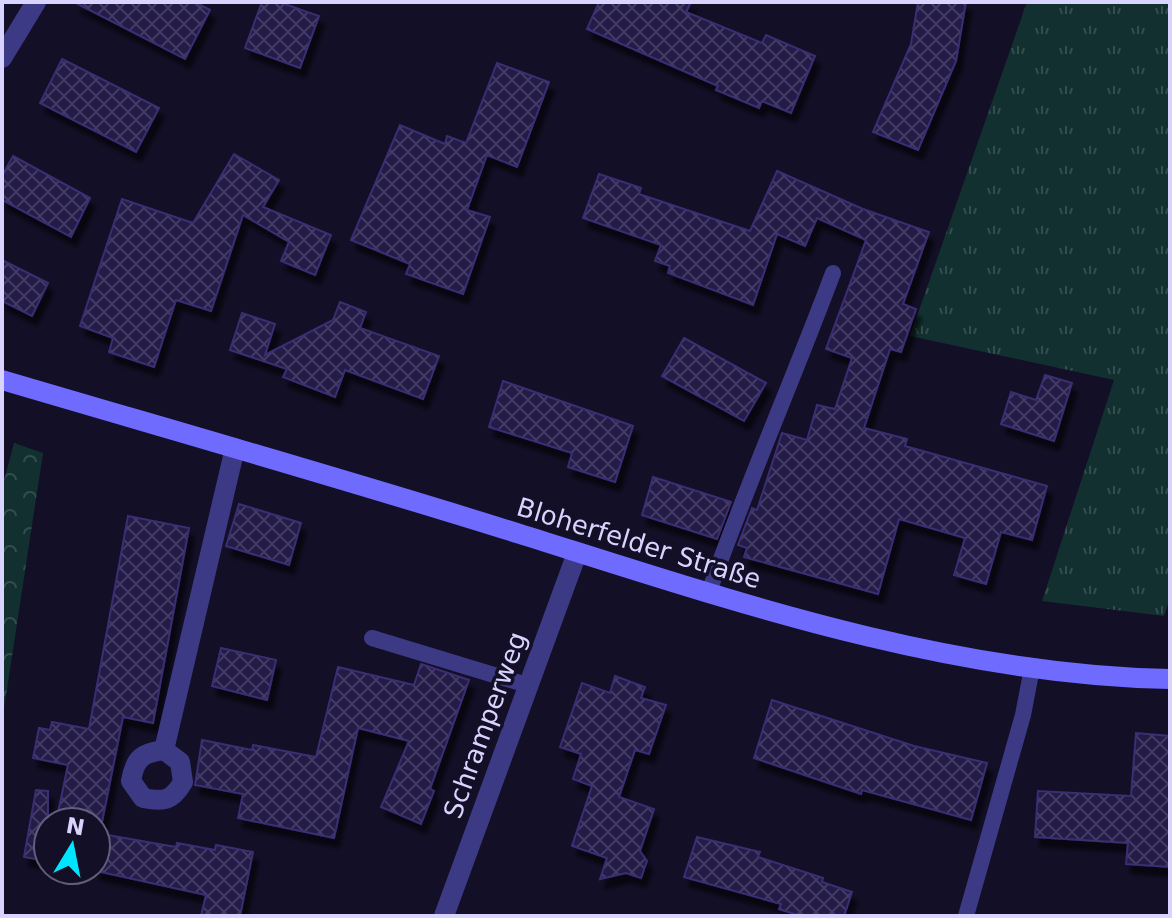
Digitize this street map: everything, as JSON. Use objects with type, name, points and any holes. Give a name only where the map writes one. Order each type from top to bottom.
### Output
[{"type":"street","points":[[2,58],[36,2]]},
{"type":"street","name":"Bloherfelder Straße","points":[[2,380],[709,592],[869,636],[1032,668],[1170,679]]},
{"type":"street","points":[[164,750],[235,448]]},
{"type":"street","name":"Schramperweg","points":[[444,916],[577,553]]},
{"type":"lane","points":[[709,592],[833,273]]},
{"type":"lane","points":[[372,638],[527,685]]},
{"type":"lane","points":[[966,916],[1023,715],[1032,668]]},
{"type":"green space","points":[[1027,2],[1170,2],[1170,598],[1164,616],[1042,601],[1114,380],[910,336]]},
{"type":"green space","points":[[14,443],[43,453],[2,722],[2,488]]},
{"type":"building","points":[[74,2],[195,2],[210,10],[185,59]]},
{"type":"building","points":[[262,2],[279,2],[319,16],[300,68],[245,48]]},
{"type":"building","points":[[599,2],[691,2],[686,12],[762,43],[766,35],[815,56],[791,113],[762,101],[759,108],[716,90],[718,86],[587,29]]},
{"type":"building","points":[[918,2],[966,2],[956,61],[918,150],[873,132],[911,44]]},
{"type":"building","points":[[62,59],[159,108],[136,152],[40,103]]},
{"type":"building","points":[[497,63],[549,82],[517,167],[487,155],[467,210],[490,217],[463,294],[406,274],[410,264],[351,240],[400,125],[445,144],[447,136],[466,143]]},
{"type":"building","points":[[234,154],[279,180],[263,207],[331,235],[315,275],[281,261],[289,242],[243,215],[211,311],[176,300],[154,367],[109,352],[113,338],[80,326],[122,199],[193,223]]},
{"type":"building","points":[[13,156],[90,198],[71,237],[2,200],[2,176]]},
{"type":"building","points":[[777,171],[863,209],[929,232],[903,304],[916,309],[901,352],[890,349],[864,428],[907,439],[905,446],[1047,486],[1032,540],[1001,532],[986,584],[954,575],[965,538],[899,519],[878,594],[744,557],[747,548],[738,545],[752,508],[757,510],[782,433],[807,440],[817,405],[835,409],[852,358],[826,349],[866,240],[817,218],[805,246],[777,234],[753,305],[668,273],[670,266],[655,261],[661,245],[583,218],[599,174],[641,188],[639,194],[750,231]]},
{"type":"building","points":[[2,260],[48,283],[32,316],[2,301]]},
{"type":"building","points":[[340,302],[366,312],[360,328],[439,356],[423,399],[345,370],[335,397],[283,377],[287,369],[230,350],[242,313],[275,324],[265,355],[333,320]]},
{"type":"building","points":[[684,338],[766,383],[744,421],[662,376]]},
{"type":"building","points":[[1045,375],[1072,383],[1054,441],[1001,424],[1011,392],[1036,400]]},
{"type":"building","points":[[503,381],[633,426],[615,482],[568,467],[572,453],[489,427]]},
{"type":"building","points":[[653,477],[731,502],[717,539],[642,515]]},
{"type":"building","points":[[239,504],[301,523],[289,565],[226,546]]},
{"type":"building","points":[[128,516],[189,528],[153,723],[123,717],[105,806],[59,806],[68,765],[33,758],[39,728],[50,730],[52,722],[89,729]]},
{"type":"building","points":[[221,648],[276,660],[267,700],[212,686]]},
{"type":"building","points":[[421,664],[469,680],[430,789],[434,791],[421,824],[381,807],[409,741],[358,728],[334,838],[238,818],[243,794],[195,785],[202,740],[252,750],[253,745],[316,757],[338,667],[414,685]]},
{"type":"building","points":[[615,676],[645,687],[641,698],[666,705],[649,754],[635,750],[619,797],[654,809],[640,851],[647,861],[641,878],[626,873],[600,879],[607,858],[572,846],[592,786],[573,779],[581,754],[560,747],[582,683],[610,693]]},
{"type":"building","points":[[772,700],[914,746],[987,763],[971,820],[862,790],[861,794],[754,758]]},
{"type":"building","points":[[1136,733],[1170,736],[1170,867],[1126,864],[1128,843],[1035,837],[1038,791],[1131,796]]},
{"type":"building","points":[[36,790],[48,791],[48,806],[33,806]]},
{"type":"building","points":[[32,812],[32,858],[24,857]]},
{"type":"building","points":[[112,836],[176,847],[177,843],[215,850],[216,845],[253,852],[240,916],[201,916],[206,895],[112,874]]},
{"type":"building","points":[[697,837],[760,852],[758,857],[823,878],[822,882],[852,892],[844,916],[801,916],[779,909],[781,904],[684,877]]}]
